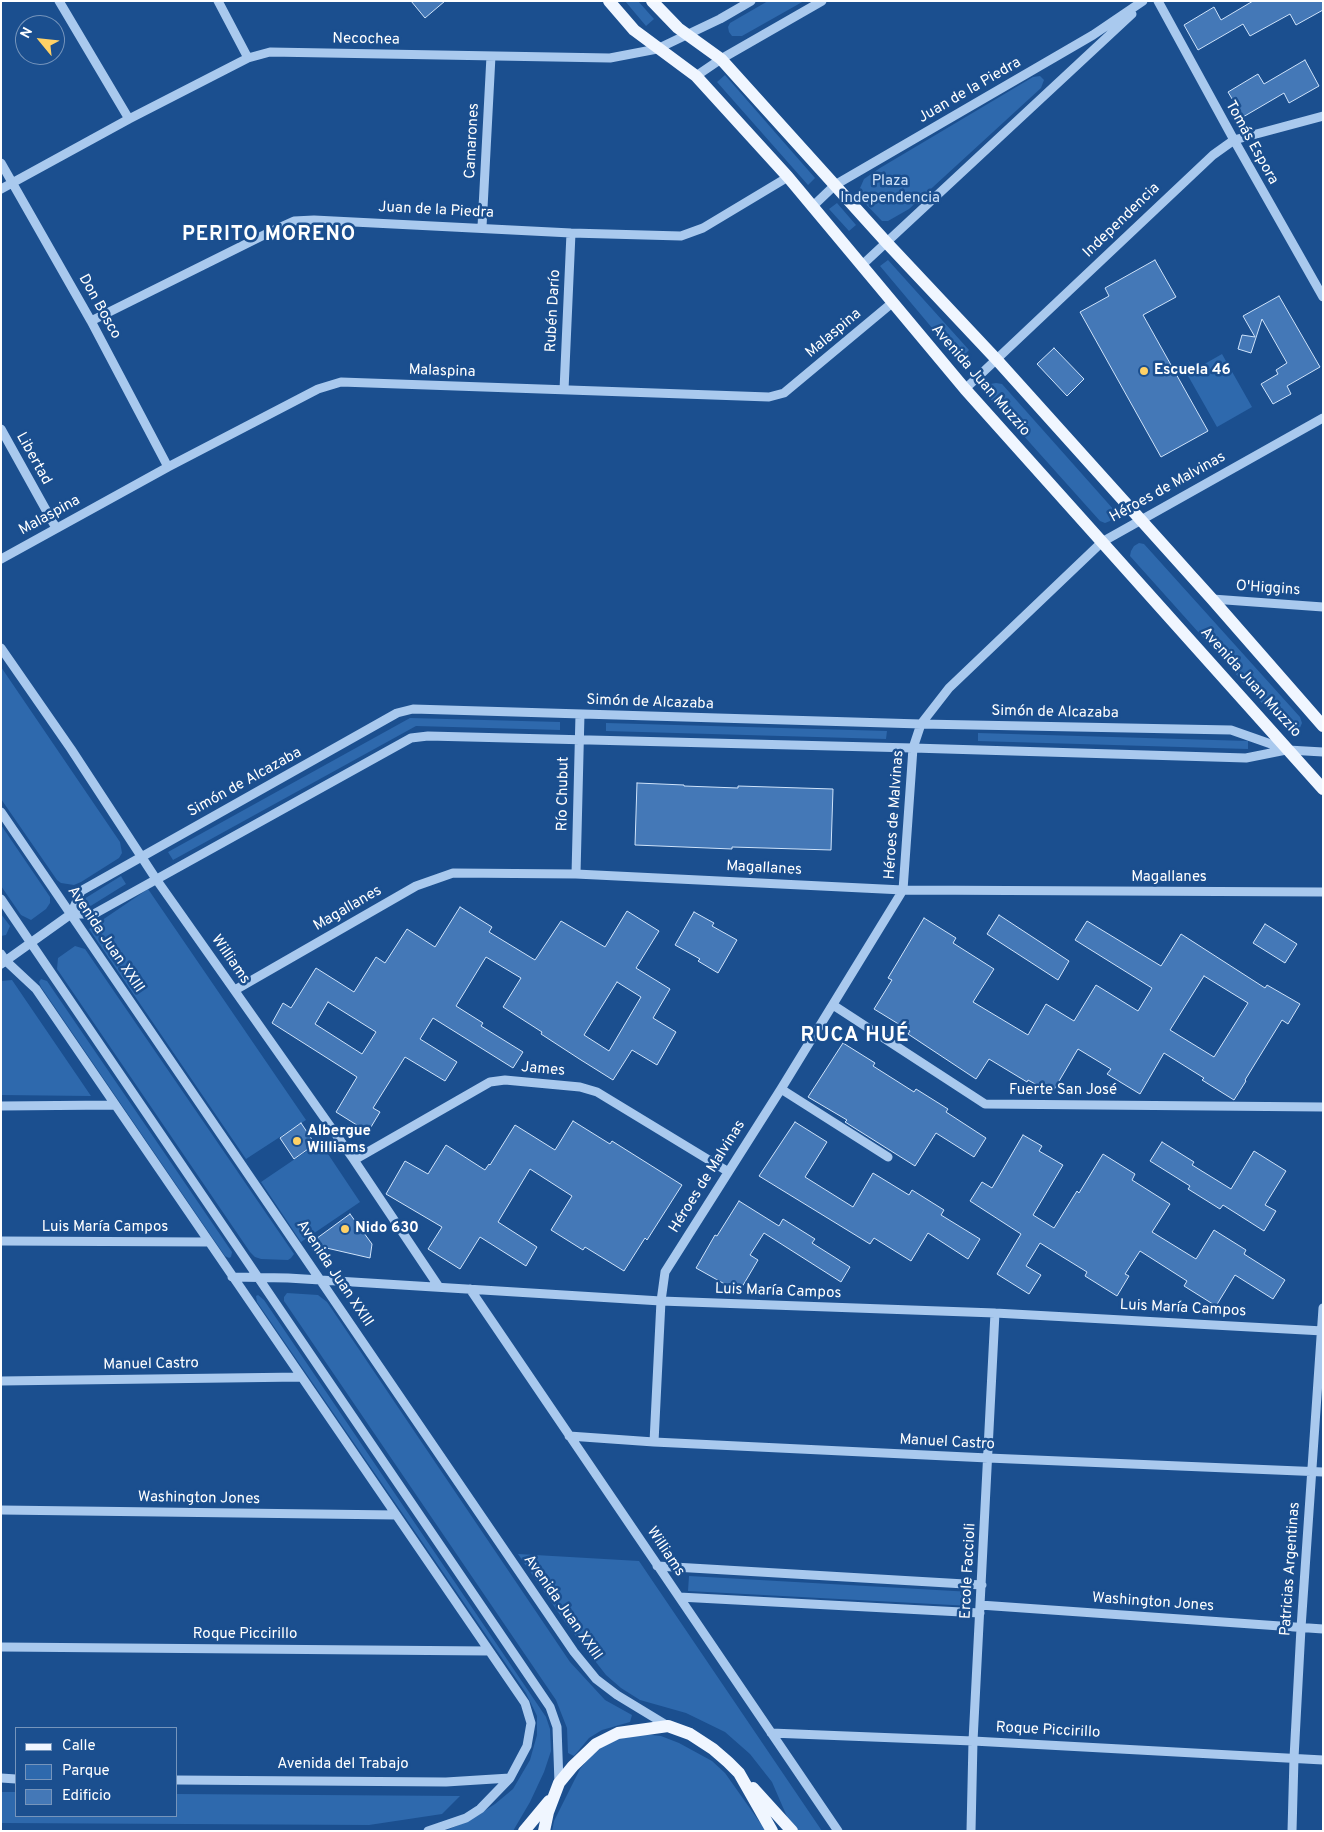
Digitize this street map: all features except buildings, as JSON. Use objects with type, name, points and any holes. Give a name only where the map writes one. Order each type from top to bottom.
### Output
[{"type":"main road","name":"Avenida Juan Muzzio","points":[[609,1],[634,30],[657,49],[696,76],[788,178],[965,389],[1323,788]]},
{"type":"main road","name":"Avenida Juan Muzzio","points":[[652,1],[678,28],[720,59],[887,243],[997,360],[1212,599],[1323,726]]},
{"type":"main road","points":[[524,1831],[573,1766],[596,1744],[618,1733],[668,1726],[690,1734],[713,1749],[776,1811],[792,1831]]},
{"type":"main road","points":[[739,1773],[772,1831]]},
{"type":"main road","points":[[544,1831],[556,1789]]},
{"type":"street","points":[[59,1],[129,119]]},
{"type":"street","points":[[218,1],[248,58]]},
{"type":"street","name":"Necochea","points":[[1,189],[129,119],[248,58],[270,52],[610,58],[657,49],[751,1]]},
{"type":"street","points":[[696,76],[720,59],[822,1]]},
{"type":"street","points":[[861,266],[1145,1]]},
{"type":"street","name":"Juan de la Piedra","points":[[812,206],[835,185],[1093,35],[1145,1]]},
{"type":"street","name":"Tomás Espora","points":[[1158,1],[1323,297]]},
{"type":"street","name":"Camarones","points":[[482,227],[491,56]]},
{"type":"street","name":"Independencia","points":[[965,389],[1184,180],[1213,155],[1234,140],[1323,116]]},
{"type":"street","name":"Don Bosco","points":[[1,163],[92,321],[168,467]]},
{"type":"street","name":"Juan de la Piedra","points":[[92,321],[294,221],[314,220],[571,233],[680,236],[703,228],[788,178]]},
{"type":"street","name":"Rubén Darío","points":[[564,390],[571,233]]},
{"type":"street","name":"Malaspina","points":[[1,559],[168,467],[318,389],[341,382],[769,397],[784,394],[892,303]]},
{"type":"street","name":"Héroes de Malvinas","points":[[654,1442],[661,1302],[665,1272],[903,890],[913,748],[921,724],[949,688],[1102,542],[1323,418]]},
{"type":"street","name":"Libertad","points":[[1,429],[56,528]]},
{"type":"street","name":"O'Higgins","points":[[1212,599],[1323,606]]},
{"type":"street","name":"Williams","points":[[1,648],[71,749],[156,879],[354,1160],[439,1287]]},
{"type":"street","name":"Simón de Alcazaba","points":[[1288,750],[1231,730],[921,724],[413,709],[396,713],[80,891],[71,914],[94,914],[411,738],[428,736],[1246,758],[1288,750],[1323,752]]},
{"type":"street","name":"Río Chubut","points":[[576,874],[580,714]]},
{"type":"street","name":"Avenida Juan XXIII","points":[[1,812],[574,1652],[596,1679],[624,1700],[668,1726]]},
{"type":"street","name":"Magallanes","points":[[235,990],[416,886],[453,874],[576,874],[903,890],[1323,892]]},
{"type":"street","points":[[1,899],[550,1707],[557,1727],[556,1789]]},
{"type":"street","points":[[71,914],[3,960],[36,989],[525,1703],[531,1724],[527,1746],[510,1778],[480,1809],[466,1818],[428,1831]]},
{"type":"street","name":"Fuerte San José","points":[[833,1004],[985,1104],[1323,1107]]},
{"type":"street","name":"James","points":[[354,1160],[490,1082],[505,1080],[580,1087],[597,1092],[728,1171]]},
{"type":"street","points":[[780,1089],[888,1157]]},
{"type":"street","points":[[1,1106],[114,1105]]},
{"type":"street","name":"Luis María Campos","points":[[1,1241],[208,1242]]},
{"type":"street","name":"Luis María Campos","points":[[232,1277],[321,1280],[661,1302],[995,1314],[1322,1331]]},
{"type":"street","name":"Williams","points":[[470,1289],[838,1831]]},
{"type":"street","name":"Patricias Argentinas","points":[[1292,1831],[1301,1628],[1323,1308]]},
{"type":"street","name":"Ercole Faccioli","points":[[971,1831],[973,1741],[995,1314]]},
{"type":"street","name":"Manuel Castro","points":[[1,1381],[301,1377]]},
{"type":"street","name":"Manuel Castro","points":[[569,1436],[654,1442],[988,1458],[1323,1472]]},
{"type":"street","name":"Washington Jones","points":[[1,1510],[396,1516]]},
{"type":"street","points":[[657,1566],[982,1585]]},
{"type":"street","name":"Washington Jones","points":[[678,1597],[980,1609],[1323,1629]]},
{"type":"street","name":"Roque Piccirillo","points":[[1,1647],[489,1651]]},
{"type":"street","name":"Roque Piccirillo","points":[[771,1732],[1323,1760]]},
{"type":"street","points":[[1,1778],[15,1779]]},
{"type":"street","name":"Avenida del Trabajo","points":[[178,1780],[446,1782],[510,1778]]},
{"type":"green space","points":[[625,1],[638,1],[654,19],[646,26]]},
{"type":"green space","points":[[768,1],[804,1],[742,36],[732,36],[728,27],[730,23]]},
{"type":"green space","points":[[725,75],[815,178],[808,185],[717,82]]},
{"type":"green space","name":"Plaza Independencia","points":[[1040,76],[1044,80],[1041,88],[909,209],[888,221],[882,221],[857,195],[864,179],[880,168],[1033,77]]},
{"type":"green space","points":[[837,203],[856,225],[849,231],[829,209]]},
{"type":"green space","points":[[888,260],[969,350],[959,360],[880,266]]},
{"type":"green space","points":[[1222,354],[1252,407],[1217,427],[1187,374]]},
{"type":"green space","points":[[990,384],[1002,384],[1114,510],[1114,515],[1110,521],[1105,523],[1100,521],[988,396],[987,391]]},
{"type":"green space","points":[[1139,543],[1144,544],[1300,717],[1302,723],[1299,730],[1293,732],[1286,730],[1130,556],[1134,546]]},
{"type":"green space","points":[[1,667],[120,842],[122,853],[119,858],[74,885],[61,883],[57,880],[1,799]]},
{"type":"green space","points":[[410,718],[560,722],[560,730],[416,726],[173,860],[168,852]]},
{"type":"green space","points":[[606,723],[887,731],[886,739],[606,731]]},
{"type":"green space","points":[[978,733],[1248,741],[1248,749],[978,741]]},
{"type":"green space","points":[[1,825],[50,897],[50,903],[46,909],[31,920],[21,915],[1,886]]},
{"type":"green space","points":[[121,876],[126,884],[89,907],[84,899]]},
{"type":"green space","points":[[148,889],[306,1120],[246,1159],[89,929]]},
{"type":"green space","points":[[1,914],[10,926],[6,935],[1,936]]},
{"type":"green space","points":[[75,946],[85,949],[294,1254],[291,1258],[288,1260],[261,1259],[255,1257],[250,1252],[57,969],[58,958]]},
{"type":"green space","points":[[41,979],[47,981],[232,1252],[231,1257],[225,1256],[41,987],[39,982]]},
{"type":"green space","points":[[12,980],[91,1096],[1,1095],[1,981]]},
{"type":"green space","points":[[320,1142],[360,1202],[301,1242],[261,1182]]},
{"type":"green space","points":[[287,1293],[318,1295],[327,1302],[570,1662],[605,1700],[632,1715],[630,1722],[602,1730],[589,1738],[574,1756],[568,1753],[567,1728],[556,1700],[284,1301]]},
{"type":"green space","points":[[258,1295],[264,1300],[546,1717],[550,1729],[551,1751],[544,1772],[530,1802],[513,1831],[445,1831],[470,1820],[495,1804],[513,1789],[530,1760],[537,1735],[537,1716],[526,1693],[257,1302],[256,1296]]},
{"type":"green space","points":[[518,1554],[639,1561],[822,1831],[798,1831],[788,1819],[772,1782],[750,1754],[725,1732],[686,1713],[640,1700],[621,1688],[606,1675],[567,1625]]},
{"type":"green space","points":[[689,1576],[972,1592],[971,1606],[688,1591]]},
{"type":"green space","points":[[643,1734],[661,1736],[679,1743],[712,1761],[725,1773],[766,1831],[552,1831],[554,1821],[580,1769],[589,1758],[602,1747],[615,1740]]},
{"type":"green space","points":[[1,1792],[15,1792],[15,1817],[178,1817],[178,1794],[460,1796],[442,1814],[369,1825],[1,1823]]},
{"type":"place","name":"Escuela 46","points":[[1144,371]]},
{"type":"place","name":"Albergue Williams","points":[[297,1141]]},
{"type":"place","name":"Nido 630","points":[[345,1229]]},
{"type":"district","name":"PERITO MORENO","points":[[269,236]]},
{"type":"district","name":"RUCA HUÉ","points":[[855,1037]]}]
